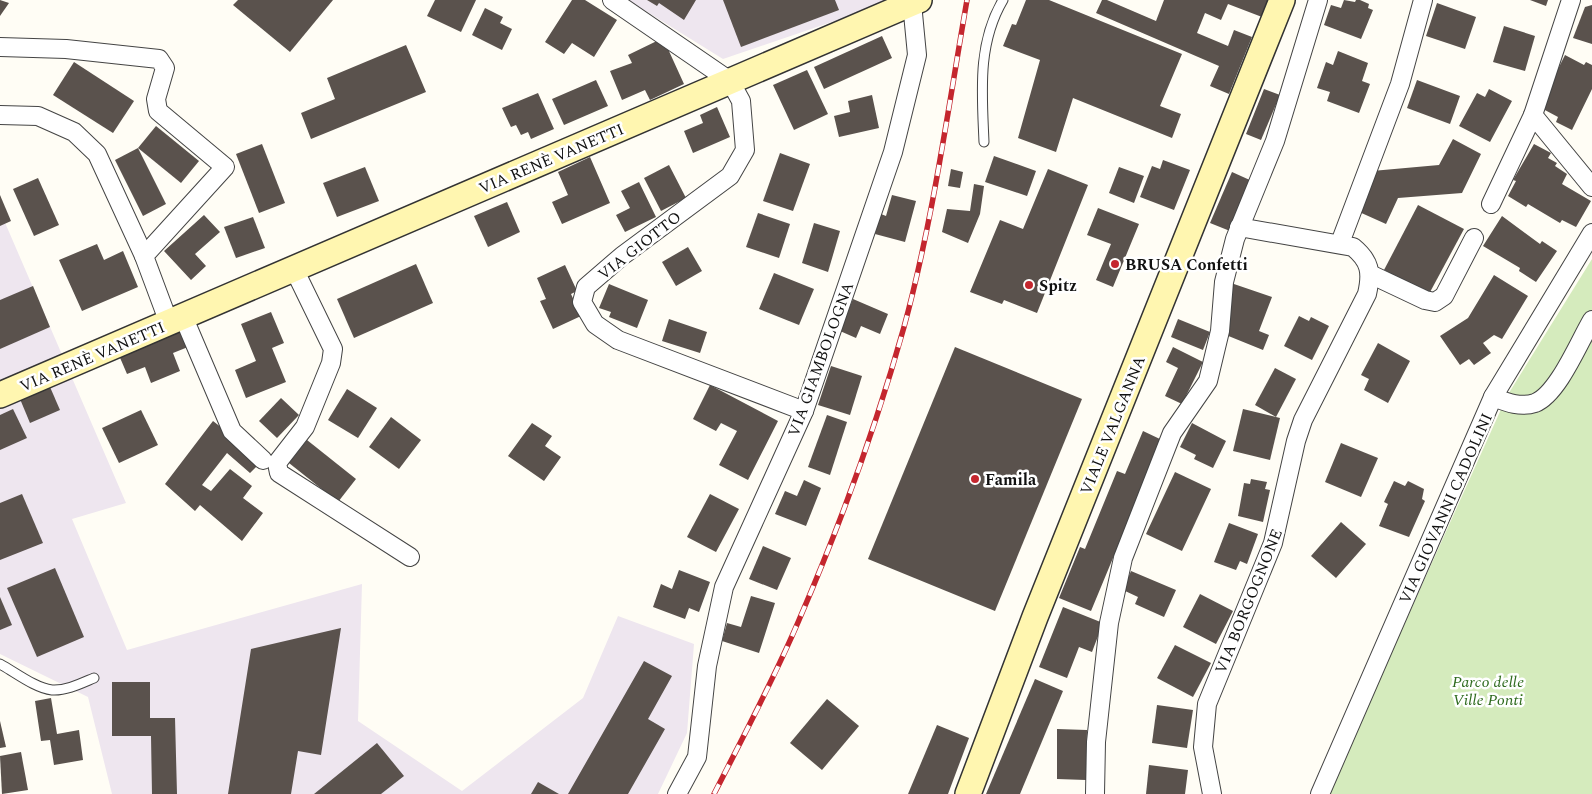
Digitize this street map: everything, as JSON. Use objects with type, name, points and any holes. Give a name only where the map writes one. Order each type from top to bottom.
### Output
[{"type":"street","points":[[612,0],[730,81]]},
{"type":"street","name":"VIALE VALGANNA","points":[[968,794],[1035,617],[1282,0]]},
{"type":"street","points":[[1096,794],[1096,742],[1109,622],[1123,558],[1172,433],[1208,381],[1220,331],[1224,282],[1239,226],[1275,142],[1318,0]]},
{"type":"street","points":[[1340,243],[1400,84],[1423,0]]},
{"type":"street","points":[[1490,204],[1533,115],[1571,0]]},
{"type":"street","name":"VIA RENÈ VANETTI","points":[[0,395],[913,1]]},
{"type":"street","name":"VIA GIAMBOLOGNA","points":[[677,794],[697,757],[707,666],[724,587],[804,411],[893,152],[916,55],[913,1]]},
{"type":"street","points":[[0,47],[75,50],[159,59],[165,68],[156,99],[158,111],[225,167],[144,256]]},
{"type":"street","name":"VIA GIOTTO","points":[[730,81],[741,101],[745,150],[730,176],[622,256],[586,287],[582,302],[595,324],[618,340],[804,411]]},
{"type":"street","points":[[0,114],[38,116],[74,132],[97,154],[144,256],[176,319]]},
{"type":"street","points":[[1533,115],[1592,187]]},
{"type":"street","points":[[1239,226],[1340,243],[1353,247],[1365,257],[1370,274],[1426,300],[1435,302],[1444,296],[1474,238]]},
{"type":"street","name":"VIA GIOVANNI CADOLINI","points":[[1320,794],[1493,396],[1592,233]]},
{"type":"street","points":[[294,269],[333,349],[331,363],[306,427],[277,463],[279,473],[410,557]]},
{"type":"street","name":"VIA BORGOGNONE","points":[[1212,794],[1203,747],[1207,704],[1273,543],[1296,441],[1303,420],[1367,294],[1370,274]]},
{"type":"street","name":"VIA RENÈ VANETTI","points":[[176,319],[232,431],[263,460]]},
{"type":"street","points":[[1493,396],[1513,405],[1534,403],[1549,394],[1592,320]]},
{"type":"lane","points":[[984,142],[981,73],[987,39],[1003,0]]},
{"type":"lane","points":[[0,664],[34,683],[52,690],[70,687],[94,678]]},
{"type":"shaded area","points":[[628,0],[896,0],[723,59]]},
{"type":"shaded area","points":[[0,211],[126,503],[72,519],[127,650],[362,584],[358,721],[462,791],[583,698],[618,616],[694,644],[687,733],[658,794],[112,794],[88,697],[0,654]]},
{"type":"green space","name":"Parco delle Ville Ponti","points":[[1592,259],[1592,794],[1328,794],[1507,396]]},
{"type":"building","points":[[0,0],[9,3],[0,16]]},
{"type":"building","points":[[238,0],[333,0],[290,52],[233,5]]},
{"type":"building","points":[[435,0],[476,0],[461,32],[427,16]]},
{"type":"building","points":[[572,0],[585,0],[617,20],[594,57],[572,43],[564,54],[545,42]]},
{"type":"building","points":[[647,0],[696,0],[684,20],[659,3],[657,6]]},
{"type":"building","points":[[723,0],[835,0],[839,10],[741,47]]},
{"type":"building","points":[[1026,0],[1049,0],[1182,54],[1160,106],[1181,114],[1172,138],[1073,98],[1056,152],[1018,138],[1040,60],[1003,46],[1012,24],[1016,25]]},
{"type":"building","points":[[1102,0],[1107,0],[1156,21],[1164,0],[1269,0],[1262,17],[1228,4],[1221,20],[1205,13],[1197,33],[1228,46],[1234,30],[1252,37],[1229,94],[1210,86],[1219,66],[1096,13]]},
{"type":"building","points":[[1344,0],[1355,2],[1360,0],[1369,4],[1368,8],[1373,10],[1361,39],[1324,25],[1331,5],[1341,8]]},
{"type":"building","points":[[1530,0],[1548,0],[1546,6]]},
{"type":"building","points":[[1437,3],[1476,17],[1465,49],[1426,36]]},
{"type":"building","points":[[1592,5],[1592,44],[1573,38],[1585,7]]},
{"type":"building","points":[[485,8],[503,17],[500,23],[512,29],[502,50],[472,35]]},
{"type":"building","points":[[1504,26],[1535,36],[1525,71],[1493,62]]},
{"type":"building","points":[[882,36],[892,58],[824,89],[814,67]]},
{"type":"building","points":[[663,38],[684,84],[650,100],[645,90],[622,100],[610,71],[632,63],[628,55]]},
{"type":"building","points":[[406,45],[426,92],[311,139],[301,113],[335,99],[327,78]]},
{"type":"building","points":[[1338,51],[1368,63],[1362,81],[1370,84],[1359,113],[1327,101],[1330,92],[1317,88],[1326,62],[1333,65]]},
{"type":"building","points":[[1565,55],[1584,65],[1586,62],[1592,65],[1592,89],[1572,130],[1556,122],[1558,117],[1543,109],[1551,91],[1548,89]]},
{"type":"building","points":[[74,62],[134,101],[113,133],[53,95]]},
{"type":"building","points":[[807,70],[828,114],[794,130],[773,85]]},
{"type":"building","points":[[596,80],[608,106],[564,125],[552,99]]},
{"type":"building","points":[[1417,80],[1460,96],[1450,124],[1407,108]]},
{"type":"building","points":[[1264,89],[1280,95],[1261,140],[1246,134]]},
{"type":"building","points":[[1489,89],[1512,101],[1490,142],[1459,126],[1477,93],[1485,97]]},
{"type":"building","points":[[538,93],[554,129],[531,139],[528,132],[521,135],[516,125],[511,127],[502,108]]},
{"type":"building","points":[[872,95],[879,128],[839,137],[834,116],[850,112],[848,101]]},
{"type":"building","points":[[717,107],[730,137],[693,153],[684,131],[703,123],[700,115]]},
{"type":"building","points":[[156,126],[199,161],[181,183],[138,148]]},
{"type":"building","points":[[1453,139],[1481,154],[1462,193],[1398,198],[1386,224],[1357,211],[1372,171],[1439,165]]},
{"type":"building","points":[[262,144],[285,203],[259,213],[236,154]]},
{"type":"building","points":[[1534,144],[1551,153],[1548,158],[1557,163],[1555,166],[1567,174],[1562,184],[1591,201],[1576,227],[1562,220],[1560,223],[1528,204],[1526,207],[1508,196],[1516,181],[1513,180]]},
{"type":"building","points":[[138,148],[166,204],[143,216],[115,160]]},
{"type":"building","points":[[780,153],[810,164],[793,211],[763,201]]},
{"type":"building","points":[[994,156],[1036,171],[1027,196],[985,182]]},
{"type":"building","points":[[590,157],[610,203],[562,224],[552,202],[568,195],[558,172]]},
{"type":"building","points":[[1163,160],[1190,170],[1174,210],[1140,197],[1152,166],[1160,169]]},
{"type":"building","points":[[669,165],[686,198],[661,211],[644,178]]},
{"type":"building","points":[[365,167],[379,201],[337,217],[323,183]]},
{"type":"building","points":[[1119,167],[1144,176],[1134,203],[1109,193]]},
{"type":"building","points":[[951,169],[963,172],[960,188],[948,186]]},
{"type":"building","points":[[1048,169],[1088,185],[1037,313],[1004,300],[1002,304],[970,292],[1000,220],[1023,229]]},
{"type":"building","points":[[1232,172],[1252,181],[1230,231],[1210,223]]},
{"type":"building","points":[[38,178],[59,225],[34,236],[13,189]]},
{"type":"building","points":[[639,182],[656,217],[625,232],[616,215],[630,208],[621,191]]},
{"type":"building","points":[[974,184],[984,186],[980,214],[968,243],[942,232],[947,209],[970,211]]},
{"type":"building","points":[[0,195],[11,221],[0,226]]},
{"type":"building","points":[[892,195],[916,201],[905,242],[875,234],[881,214],[886,216]]},
{"type":"building","points":[[507,202],[520,232],[488,247],[474,216]]},
{"type":"building","points":[[1418,205],[1464,229],[1429,294],[1384,270]]},
{"type":"building","points":[[1098,208],[1139,224],[1113,287],[1096,280],[1111,244],[1087,235]]},
{"type":"building","points":[[758,213],[790,224],[779,258],[746,247]]},
{"type":"building","points":[[204,215],[220,232],[195,254],[206,266],[191,280],[164,251]]},
{"type":"building","points":[[1502,216],[1540,244],[1542,241],[1557,251],[1536,282],[1519,271],[1520,268],[1483,246]]},
{"type":"building","points":[[253,217],[265,248],[236,258],[224,227]]},
{"type":"building","points":[[814,223],[840,231],[828,272],[802,263]]},
{"type":"building","points":[[97,244],[104,260],[123,251],[138,287],[82,311],[59,260]]},
{"type":"building","points":[[688,247],[702,271],[676,286],[662,262]]},
{"type":"building","points":[[416,264],[433,303],[354,338],[337,299]]},
{"type":"building","points":[[565,265],[577,291],[571,294],[581,316],[553,329],[540,301],[546,299],[537,278]]},
{"type":"building","points":[[774,273],[814,289],[799,325],[759,309]]},
{"type":"building","points":[[1494,275],[1528,296],[1502,339],[1494,335],[1483,343],[1491,353],[1474,365],[1469,359],[1460,365],[1440,336],[1468,318]]},
{"type":"building","points":[[1231,283],[1272,297],[1259,331],[1269,335],[1263,350],[1226,335]]},
{"type":"building","points":[[609,284],[648,300],[637,328],[609,317],[611,312],[599,308]]},
{"type":"building","points":[[33,286],[50,327],[0,349],[0,300]]},
{"type":"building","points":[[853,299],[888,314],[880,334],[861,326],[856,338],[840,331]]},
{"type":"building","points":[[271,312],[284,343],[272,348],[286,382],[246,398],[235,370],[256,361],[241,324]]},
{"type":"building","points":[[1299,316],[1309,321],[1311,317],[1329,326],[1312,360],[1284,346]]},
{"type":"building","points":[[669,319],[707,332],[700,353],[662,341]]},
{"type":"building","points":[[1178,319],[1210,332],[1203,350],[1171,337]]},
{"type":"building","points":[[180,328],[188,347],[173,353],[180,371],[151,383],[145,367],[127,374],[118,353]]},
{"type":"building","points":[[1378,343],[1410,361],[1388,403],[1364,390],[1369,379],[1361,375]]},
{"type":"building","name":"Famila","points":[[955,347],[1082,399],[995,611],[868,559]]},
{"type":"building","points":[[1173,347],[1203,362],[1182,404],[1165,396],[1178,368],[1166,362]]},
{"type":"building","points":[[831,366],[862,376],[850,415],[818,405]]},
{"type":"building","points":[[1275,368],[1296,379],[1276,417],[1255,405]]},
{"type":"building","points":[[710,385],[778,421],[748,480],[719,465],[737,431],[721,423],[716,431],[693,419]]},
{"type":"building","points":[[50,387],[60,410],[30,423],[20,399]]},
{"type":"building","points":[[347,389],[377,408],[358,438],[328,420]]},
{"type":"building","points":[[281,398],[299,415],[277,438],[259,421]]},
{"type":"building","points":[[13,409],[27,438],[0,450],[0,415]]},
{"type":"building","points":[[1243,409],[1280,418],[1270,460],[1233,451]]},
{"type":"building","points":[[141,410],[158,445],[119,463],[102,428]]},
{"type":"building","points":[[827,415],[847,422],[830,475],[808,467]]},
{"type":"building","points":[[391,417],[421,440],[399,469],[369,447]]},
{"type":"building","points":[[213,421],[263,460],[250,473],[227,453],[202,485],[211,491],[230,469],[252,486],[243,498],[263,513],[242,541],[200,505],[195,511],[165,484]]},
{"type":"building","points":[[532,423],[552,436],[545,446],[561,457],[544,481],[508,456]]},
{"type":"building","points":[[1192,423],[1226,441],[1213,468],[1194,459],[1196,455],[1180,447]]},
{"type":"building","points":[[1143,431],[1162,440],[1091,611],[1059,598],[1080,547],[1085,549],[1117,471],[1125,474]]},
{"type":"building","points":[[307,440],[356,479],[338,502],[289,463]]},
{"type":"building","points":[[1341,443],[1378,458],[1361,497],[1325,482]]},
{"type":"building","points":[[1175,472],[1211,489],[1182,551],[1146,534]]},
{"type":"building","points":[[1251,479],[1267,482],[1265,489],[1270,490],[1263,522],[1238,516],[1244,483],[1250,484]]},
{"type":"building","points":[[804,480],[821,488],[806,526],[775,514],[785,491],[797,496]]},
{"type":"building","points":[[1394,481],[1405,486],[1408,481],[1424,489],[1422,499],[1425,501],[1409,537],[1379,526],[1388,504],[1384,502]]},
{"type":"building","points":[[22,494],[43,543],[0,560],[0,503]]},
{"type":"building","points":[[710,494],[739,509],[716,552],[687,537]]},
{"type":"building","points":[[1341,522],[1366,544],[1336,578],[1311,556]]},
{"type":"building","points":[[1229,523],[1258,534],[1247,564],[1240,561],[1236,570],[1214,562]]},
{"type":"building","points":[[763,546],[791,558],[777,590],[749,579]]},
{"type":"building","points":[[55,568],[84,637],[37,657],[7,588]]},
{"type":"building","points":[[679,570],[710,582],[699,612],[689,608],[685,619],[653,607],[661,584],[672,589]]},
{"type":"building","points":[[1131,571],[1176,590],[1164,617],[1135,604],[1138,597],[1123,590]]},
{"type":"building","points":[[1200,594],[1233,611],[1216,644],[1183,627]]},
{"type":"building","points":[[751,596],[775,603],[759,653],[722,641],[727,623],[741,627]]},
{"type":"building","points":[[0,597],[12,625],[0,630]]},
{"type":"building","points":[[1063,607],[1103,623],[1092,652],[1079,647],[1067,678],[1039,667]]},
{"type":"building","points":[[341,628],[321,755],[298,751],[291,794],[228,794],[251,649]]},
{"type":"building","points":[[1175,645],[1211,663],[1193,697],[1157,678]]},
{"type":"building","points":[[644,661],[672,676],[648,719],[665,729],[628,794],[568,794]]},
{"type":"building","points":[[1035,679],[1063,691],[1020,794],[986,794]]},
{"type":"building","points":[[112,682],[150,682],[150,718],[175,718],[177,794],[152,794],[151,736],[112,736]]},
{"type":"building","points":[[51,698],[57,734],[79,730],[83,760],[54,765],[50,740],[41,741],[35,701]]},
{"type":"building","points":[[827,699],[859,726],[822,770],[790,743]]},
{"type":"building","points":[[1157,705],[1193,710],[1187,748],[1152,743]]},
{"type":"building","points":[[0,721],[6,747],[0,748]]},
{"type":"building","points":[[937,725],[969,738],[948,794],[908,794]]},
{"type":"building","points":[[1057,729],[1087,730],[1086,780],[1057,779]]},
{"type":"building","points":[[377,743],[404,776],[381,794],[314,794]]},
{"type":"building","points":[[21,752],[28,790],[2,794],[0,756]]},
{"type":"building","points":[[1149,765],[1188,770],[1185,794],[1146,794]]},
{"type":"building","points":[[538,782],[559,794],[531,794]]},
{"type":"railway","points":[[714,794],[769,686],[799,620],[843,512],[882,402],[904,327],[923,246],[967,0]]},
{"type":"place","name":"BRUSA Confetti","points":[[1115,264]]},
{"type":"place","name":"Spitz","points":[[1029,285]]},
{"type":"place","name":"Famila","points":[[975,479]]}]
